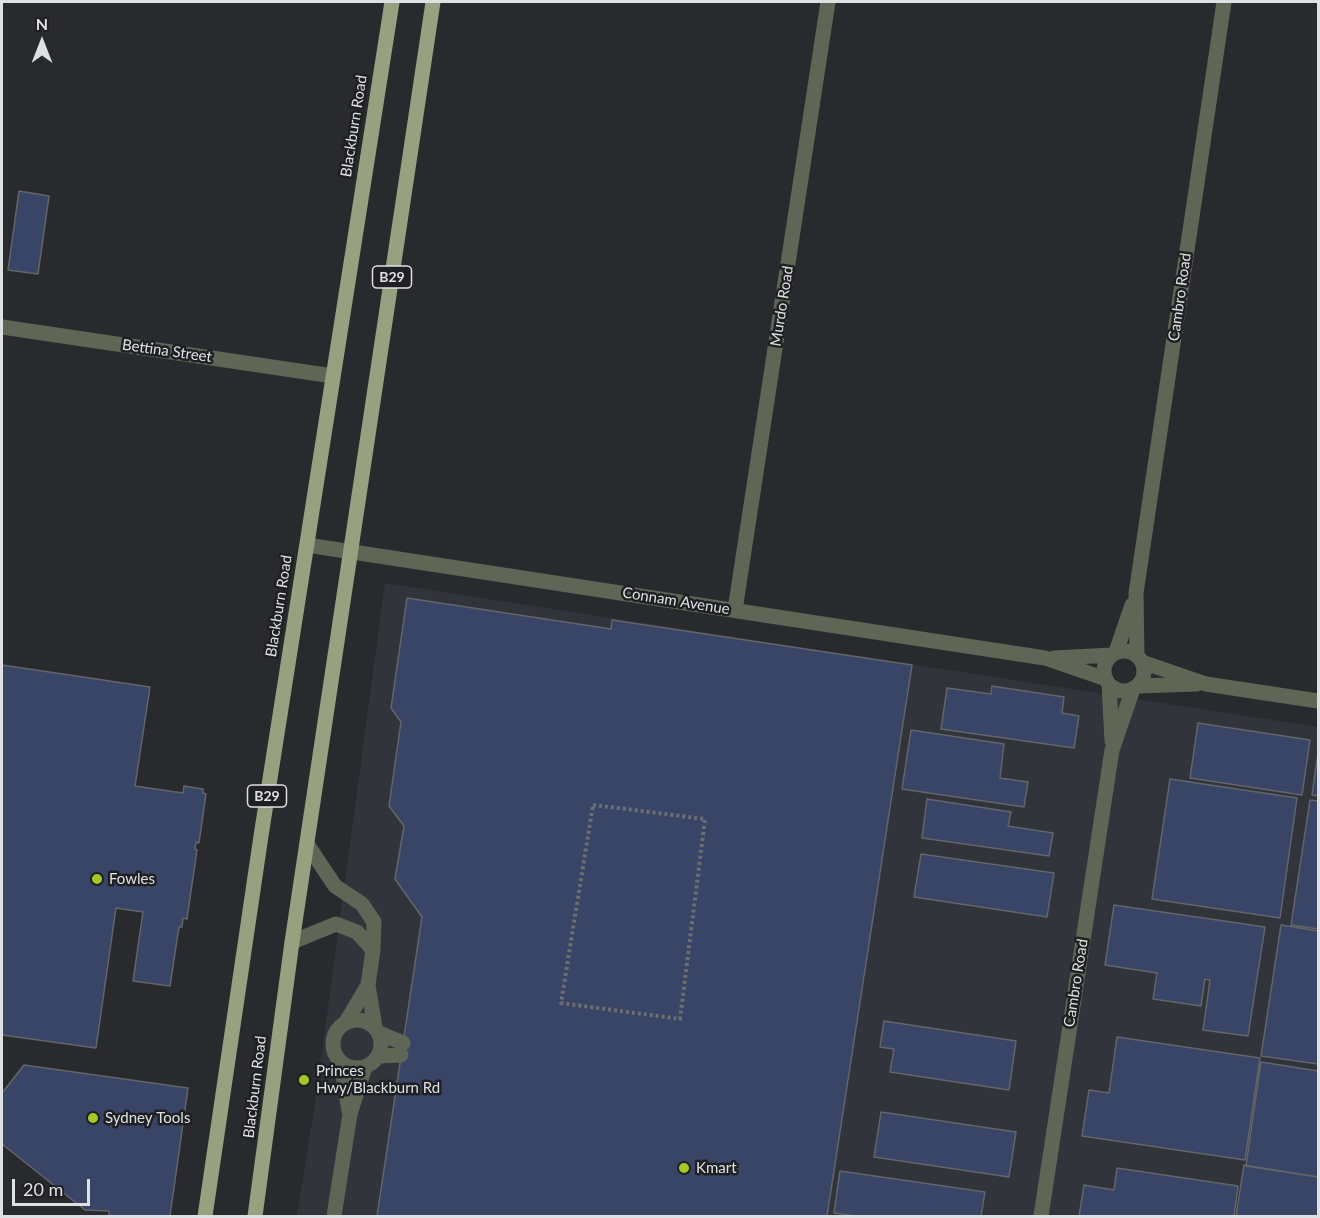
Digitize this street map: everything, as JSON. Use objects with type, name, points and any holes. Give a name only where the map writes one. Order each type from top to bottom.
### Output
[{"type":"main road","name":"Blackburn Road","points":[[205,1216],[392,2]]},
{"type":"main road","name":"Blackburn Road","points":[[255,1216],[292,942],[433,2]]},
{"type":"street","name":"Murdo Road","points":[[735,609],[828,2]]},
{"type":"street","name":"Cambro Road","points":[[1114,654],[1136,593],[1224,2]]},
{"type":"street","name":"Bettina Street","points":[[2,327],[333,376]]},
{"type":"street","name":"Connam Avenue","points":[[307,545],[1045,658],[1107,681]]},
{"type":"street","name":"Cambro Road","points":[[1136,593],[1140,659]]},
{"type":"street","points":[[1206,684],[1140,659],[1127,651],[1114,654],[1105,666],[1107,681],[1120,690],[1135,687],[1206,684],[1318,701]]},
{"type":"street","name":"Connam Avenue","points":[[1045,658],[1114,654]]},
{"type":"street","points":[[1135,687],[1144,675],[1140,659]]},
{"type":"street","name":"Cambro Road","points":[[1107,681],[1112,750]]},
{"type":"street","name":"Cambro Road","points":[[1041,1216],[1112,750],[1135,687]]},
{"type":"street","points":[[307,844],[335,886],[362,904],[374,922],[368,985],[377,1030],[382,1041],[378,1056]]},
{"type":"street","points":[[292,942],[336,924],[357,932],[373,950]]},
{"type":"street","points":[[346,1022],[368,985]]},
{"type":"street","points":[[334,1216],[350,1114],[365,1067],[378,1056],[402,1049],[361,1019],[346,1022],[340,1026],[333,1040],[333,1048],[341,1063],[350,1114]]},
{"type":"street","points":[[341,1063],[357,1068],[365,1067]]},
{"type":"path","points":[[592,805],[705,819],[680,1019],[561,1003],[592,805]]},
{"type":"shaded area","points":[[385,583],[1318,727],[1318,1216],[297,1216],[316,1097]]},
{"type":"building","points":[[19,191],[49,196],[38,274],[8,270]]},
{"type":"building","points":[[407,598],[611,629],[612,620],[912,665],[827,1216],[377,1216],[422,917],[395,879],[404,826],[389,806],[401,722],[391,708]]},
{"type":"building","name":"Fowles","points":[[2,665],[150,687],[135,786],[183,793],[184,786],[203,789],[203,793],[206,794],[199,843],[196,842],[195,849],[197,850],[187,919],[183,918],[182,927],[179,927],[170,986],[133,981],[143,912],[116,908],[96,1048],[2,1035]]},
{"type":"building","points":[[992,686],[1064,697],[1062,713],[1079,716],[1074,748],[941,729],[947,688],[991,694]]},
{"type":"building","points":[[1198,723],[1310,740],[1302,795],[1190,778]]},
{"type":"building","points":[[911,730],[1004,744],[1000,778],[1028,782],[1024,807],[902,789]]},
{"type":"building","points":[[1318,753],[1318,796],[1312,795]]},
{"type":"building","points":[[1170,779],[1297,798],[1280,918],[1152,899]]},
{"type":"building","points":[[927,799],[1011,812],[1008,826],[1053,833],[1049,856],[922,838]]},
{"type":"building","points":[[1310,800],[1318,801],[1318,929],[1291,925]]},
{"type":"building","points":[[921,854],[1054,873],[1047,917],[914,897]]},
{"type":"building","points":[[1114,905],[1265,927],[1248,1036],[1203,1030],[1210,980],[1205,979],[1201,1006],[1153,999],[1157,973],[1105,965]]},
{"type":"building","points":[[1281,925],[1318,931],[1318,1064],[1261,1056]]},
{"type":"building","points":[[884,1021],[1016,1041],[1009,1090],[890,1072],[894,1049],[880,1047]]},
{"type":"building","points":[[1117,1037],[1260,1058],[1245,1160],[1082,1136],[1089,1090],[1109,1093]]},
{"type":"building","points":[[1261,1062],[1318,1071],[1318,1177],[1246,1166]]},
{"type":"building","name":"Sydney Tools","points":[[24,1065],[188,1088],[170,1216],[109,1216],[109,1211],[85,1210],[2,1144],[2,1093]]},
{"type":"building","points":[[881,1112],[1016,1132],[1009,1177],[874,1157]]},
{"type":"building","points":[[1244,1165],[1318,1177],[1318,1216],[1236,1216]]},
{"type":"building","points":[[1117,1168],[1238,1186],[1234,1216],[1079,1216],[1084,1185],[1114,1190]]},
{"type":"building","points":[[840,1171],[985,1192],[981,1216],[856,1216],[834,1213]]},
{"type":"place","name":"Fowles","points":[[97,879]]},
{"type":"place","name":"Princes Hwy/Blackburn Rd","points":[[304,1080]]},
{"type":"place","name":"Sydney Tools","points":[[93,1118]]},
{"type":"place","name":"Kmart","points":[[684,1168]]}]
